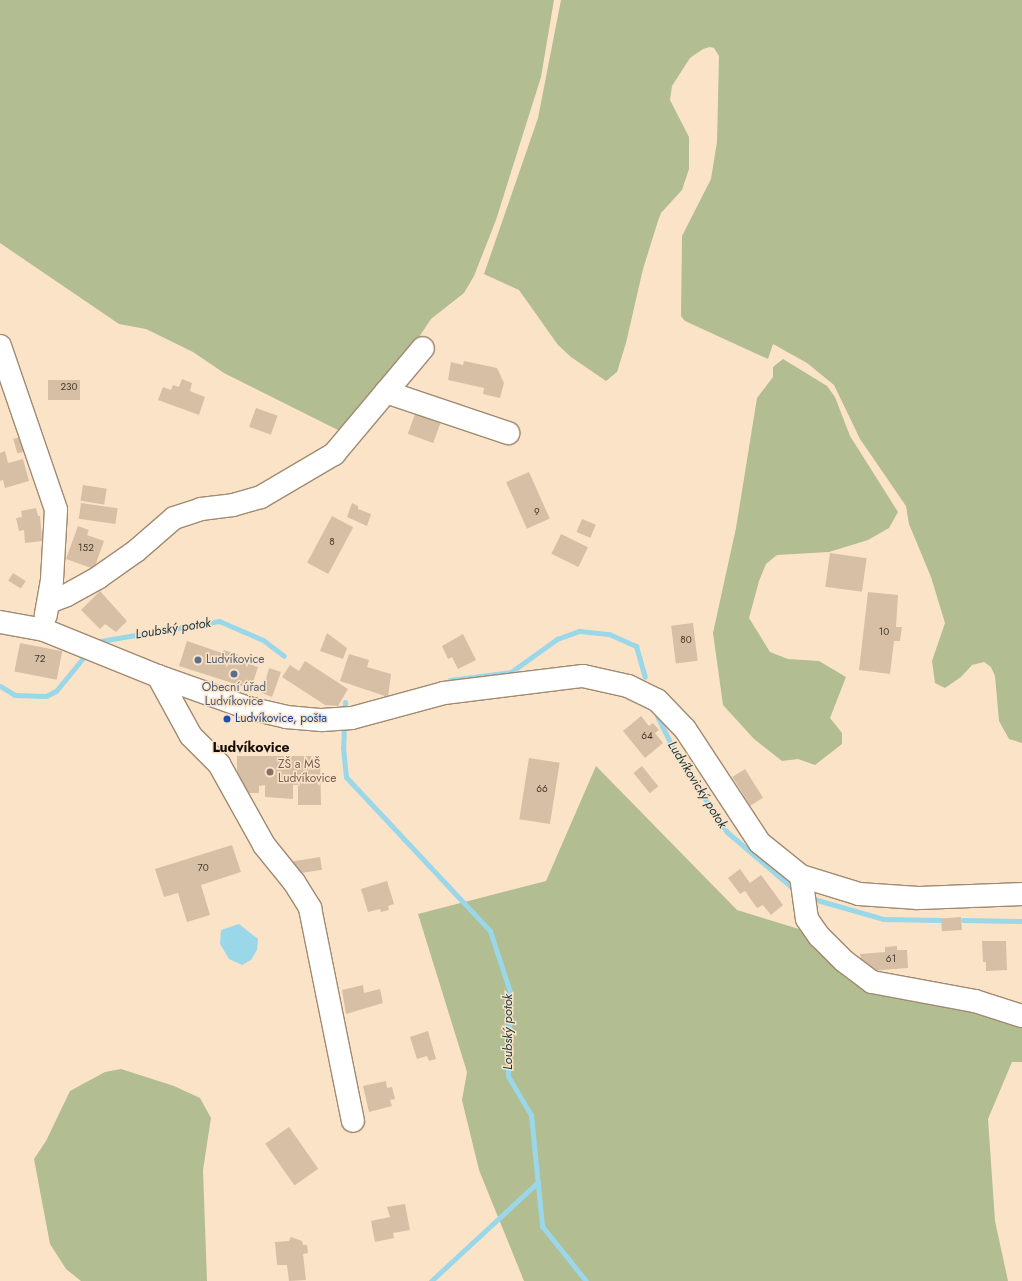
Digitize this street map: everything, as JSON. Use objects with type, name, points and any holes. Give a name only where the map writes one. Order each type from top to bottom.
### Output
[{"type":"street","points":[[0,346],[56,510],[49,602],[44,630]]},
{"type":"street","points":[[49,602],[67,595],[99,577],[136,551],[174,518],[201,509],[233,505],[261,496],[334,454],[423,348]]},
{"type":"street","points":[[386,392],[508,433]]},
{"type":"street","points":[[0,622],[44,630],[158,676],[248,708],[286,717],[344,718],[444,693],[583,676],[628,686],[657,700],[685,730],[760,843],[801,882],[859,894],[918,898],[1022,894]]},
{"type":"street","points":[[158,676],[191,736],[219,764],[264,845],[294,882],[310,908],[353,1121]]},
{"type":"street","points":[[801,882],[804,912],[819,936],[844,961],[872,982],[975,1001],[1022,1016]]},
{"type":"green space","points":[[0,0],[554,0],[541,77],[496,220],[474,276],[464,293],[431,319],[411,349],[342,432],[224,373],[193,352],[146,329],[119,324],[0,243]]},
{"type":"green space","points":[[561,0],[1022,0],[1022,743],[1009,739],[999,721],[995,676],[991,667],[984,662],[972,665],[961,677],[945,688],[935,683],[932,661],[945,623],[931,577],[909,524],[906,506],[860,439],[834,385],[807,363],[773,344],[768,359],[685,321],[681,316],[682,236],[711,179],[717,142],[719,56],[714,48],[710,47],[703,49],[690,58],[672,86],[670,100],[689,137],[689,169],[682,190],[661,213],[658,221],[643,269],[626,343],[617,372],[606,381],[571,357],[558,345],[519,290],[484,274],[538,118]]},
{"type":"green space","points":[[783,359],[827,386],[835,397],[850,436],[898,512],[889,528],[868,540],[829,552],[777,555],[766,564],[759,581],[749,618],[770,652],[788,659],[819,661],[846,677],[830,718],[842,733],[842,744],[815,765],[798,759],[782,761],[754,739],[723,705],[713,633],[736,528],[757,398],[773,377],[773,367]]},
{"type":"green space","points":[[596,766],[737,910],[802,930],[865,985],[1022,1016],[1022,1062],[1012,1062],[988,1119],[995,1221],[1008,1281],[524,1281],[479,1170],[462,1100],[467,1072],[418,914],[546,881]]},
{"type":"green space","points":[[121,1069],[174,1086],[200,1098],[211,1118],[203,1170],[207,1281],[81,1281],[66,1269],[50,1244],[34,1159],[46,1141],[70,1091],[105,1072]]},
{"type":"water","points":[[239,924],[258,939],[257,950],[251,960],[242,965],[229,959],[220,944],[221,930]]},
{"type":"building","points":[[464,361],[497,368],[504,383],[500,398],[483,394],[484,388],[448,380],[451,362],[463,365]]},
{"type":"building","points":[[182,379],[192,383],[190,391],[205,397],[199,415],[158,400],[163,387],[171,390],[173,385],[179,387]]},
{"type":"building","points":[[48,380],[80,380],[80,400],[48,400]]},
{"type":"building","points":[[256,408],[278,416],[271,435],[249,427]]},
{"type":"building","points":[[415,414],[440,423],[433,443],[408,434]]},
{"type":"building","points":[[20,437],[24,451],[17,453],[13,439]]},
{"type":"building","points":[[5,451],[8,463],[23,459],[29,481],[5,488],[3,480],[0,481],[0,453]]},
{"type":"building","points":[[529,472],[550,519],[527,529],[506,482]]},
{"type":"building","points":[[83,485],[107,489],[104,505],[80,501]]},
{"type":"building","points":[[81,503],[118,508],[115,524],[79,519]]},
{"type":"building","points":[[352,503],[358,506],[358,509],[371,514],[367,526],[347,517]]},
{"type":"building","points":[[36,508],[38,516],[40,516],[42,541],[25,543],[24,530],[19,531],[16,518],[22,517],[21,511]]},
{"type":"building","points":[[332,516],[353,527],[328,574],[307,563]]},
{"type":"building","points":[[582,519],[596,525],[590,538],[577,532]]},
{"type":"building","points":[[78,526],[89,530],[87,535],[104,541],[94,569],[66,559]]},
{"type":"building","points":[[561,534],[588,547],[578,567],[551,554]]},
{"type":"building","points":[[830,553],[867,558],[862,592],[825,587]]},
{"type":"building","points":[[13,573],[26,581],[21,589],[8,581]]},
{"type":"building","points":[[100,591],[127,621],[116,632],[105,624],[100,629],[81,610]]},
{"type":"building","points":[[868,592],[898,595],[896,627],[902,627],[900,641],[894,641],[890,674],[859,670]]},
{"type":"building","points":[[693,623],[698,661],[676,663],[671,626]]},
{"type":"building","points":[[327,633],[347,648],[343,659],[320,651]]},
{"type":"building","points":[[463,634],[476,660],[458,669],[452,657],[448,659],[442,646]]},
{"type":"building","points":[[187,641],[222,653],[224,650],[239,655],[237,660],[258,667],[251,689],[179,666]]},
{"type":"building","points":[[20,643],[62,651],[57,680],[14,671]]},
{"type":"building","points":[[349,654],[369,660],[367,667],[391,674],[388,697],[340,681]]},
{"type":"building","points":[[305,661],[348,689],[338,706],[325,705],[282,677],[290,665],[299,671]]},
{"type":"building","points":[[269,668],[281,672],[272,697],[262,693]]},
{"type":"building","points":[[641,716],[649,726],[653,723],[659,730],[655,733],[663,743],[645,758],[623,731]]},
{"type":"building","points":[[237,756],[320,756],[321,805],[298,805],[298,785],[293,785],[293,799],[265,797],[265,785],[259,786],[259,793],[237,793]]},
{"type":"building","points":[[529,758],[560,763],[550,824],[519,819]]},
{"type":"building","points":[[642,766],[658,786],[650,793],[633,773]]},
{"type":"building","points":[[745,769],[763,798],[750,806],[732,777]]},
{"type":"building","points":[[232,845],[241,872],[201,885],[210,915],[187,922],[178,893],[164,897],[155,869]]},
{"type":"building","points":[[320,857],[322,870],[295,874],[293,861]]},
{"type":"building","points":[[740,869],[750,883],[761,875],[783,905],[771,915],[763,905],[757,908],[745,891],[740,894],[728,878]]},
{"type":"building","points":[[387,881],[394,904],[388,906],[389,910],[381,912],[380,909],[368,912],[361,889]]},
{"type":"building","points":[[961,917],[962,930],[942,931],[941,918]]},
{"type":"building","points":[[982,941],[1006,941],[1007,970],[986,971],[986,962],[983,962]]},
{"type":"building","points":[[897,946],[897,950],[907,950],[908,968],[868,971],[862,966],[860,954],[885,952],[885,947]]},
{"type":"building","points":[[363,985],[364,993],[380,989],[383,1003],[346,1014],[342,990]]},
{"type":"building","points":[[428,1031],[436,1059],[429,1061],[427,1056],[417,1059],[410,1037]]},
{"type":"building","points":[[386,1081],[387,1088],[392,1087],[395,1099],[390,1100],[392,1106],[369,1112],[363,1086]]},
{"type":"building","points":[[289,1127],[318,1169],[294,1185],[265,1144]]},
{"type":"building","points":[[405,1204],[410,1230],[393,1233],[394,1238],[375,1242],[371,1221],[390,1217],[387,1207]]},
{"type":"building","points":[[291,1237],[302,1241],[303,1245],[307,1245],[308,1253],[303,1254],[306,1280],[289,1281],[287,1265],[277,1265],[275,1242],[289,1241]]},
{"type":"waterway","name":"Loubský potok","points":[[100,641],[219,621],[263,640],[284,656]]},
{"type":"waterway","name":"Ludvíkovický potok","points":[[450,680],[511,672],[557,639],[579,631],[609,634],[636,646],[645,677]]},
{"type":"waterway","name":"Loubský potok","points":[[0,686],[15,695],[46,696],[56,691],[83,658]]},
{"type":"waterway","name":"Loubský potok","points":[[345,702],[345,714]]},
{"type":"waterway","name":"Ludvíkovický potok","points":[[657,716],[678,758],[727,832],[796,891]]},
{"type":"waterway","name":"Loubský potok","points":[[344,724],[343,748],[346,777],[490,931],[510,992],[508,1076],[531,1115],[542,1226],[586,1281]]},
{"type":"waterway","name":"Ludvíkovický potok","points":[[810,898],[883,919],[940,920]]},
{"type":"waterway","name":"Ludvíkovický potok","points":[[963,920],[1022,921]]},
{"type":"waterway","points":[[431,1281],[538,1182]]},
{"type":"place","name":"Ludvíkovice","points":[[198,660]]},
{"type":"place","name":"Obecní úřad Ludvíkovice","points":[[234,674]]},
{"type":"place","name":"Ludvíkovice, pošta","points":[[227,719]]},
{"type":"place","name":"ZŠ a MŠ Ludvíkovice","points":[[270,772]]},
{"type":"district","name":"Ludvíkovice","points":[[251,747]]}]
